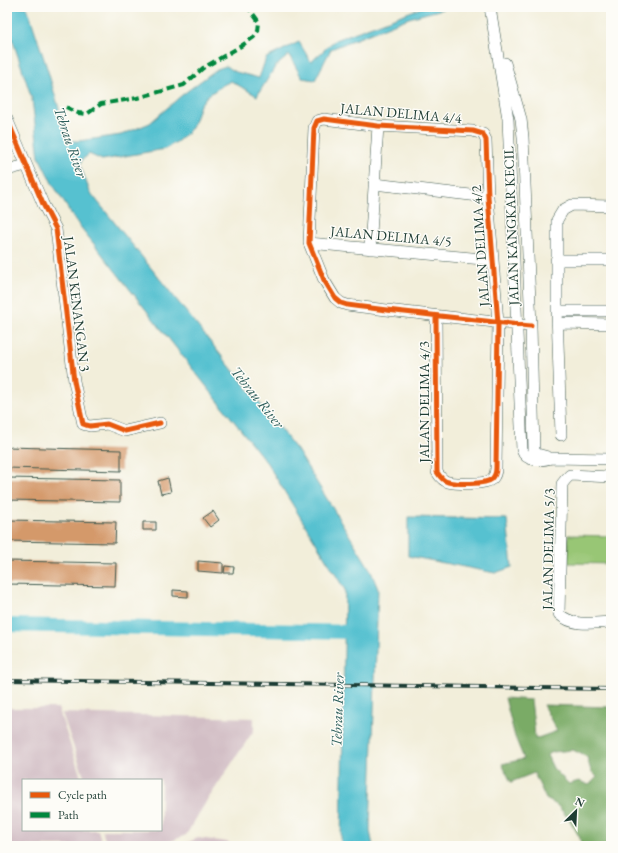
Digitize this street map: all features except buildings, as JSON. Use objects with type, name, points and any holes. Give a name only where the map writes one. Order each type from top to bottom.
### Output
[{"type":"street","name":"JALAN KANGKAR KECIL","points":[[490,7],[496,34],[521,119],[534,451],[536,454],[552,458]]},
{"type":"street","name":"JALAN KANGKAR KECIL","points":[[496,34],[495,38],[508,119],[522,450],[525,456],[530,459],[546,460],[552,458]]},
{"type":"street","name":"JALAN KENANGAN 3","points":[[7,119],[56,229],[74,380],[82,422],[86,426],[110,424],[125,431],[160,423]]},
{"type":"street","name":"JALAN DELIMA 4/4","points":[[309,243],[314,128],[317,121],[324,119],[378,126],[473,131],[483,134]]},
{"type":"street","points":[[370,249],[378,126]]},
{"type":"street","name":"JALAN DELIMA 4/2","points":[[483,134],[486,140],[488,197],[498,323],[496,468],[494,477]]},
{"type":"street","points":[[7,170],[26,164]]},
{"type":"street","points":[[374,184],[488,197]]},
{"type":"street","points":[[561,435],[557,324],[557,220],[563,210],[572,205],[611,206]]},
{"type":"street","points":[[309,243],[324,280],[335,298],[341,303],[436,316],[530,326]]},
{"type":"street","name":"JALAN DELIMA 4/5","points":[[309,243],[493,260]]},
{"type":"street","points":[[556,260],[611,260]]},
{"type":"street","points":[[557,311],[611,311]]},
{"type":"street","name":"JALAN DELIMA 4/3","points":[[436,316],[437,472],[440,477],[448,482],[481,482],[490,481],[494,477]]},
{"type":"street","points":[[557,324],[611,324]]},
{"type":"street","points":[[552,458],[611,459]]},
{"type":"street","name":"JALAN DELIMA 5/3","points":[[611,477],[570,476],[562,484],[559,614],[565,619],[579,623],[611,622]]},
{"type":"shaded area","points":[[7,708],[58,708],[82,779],[22,779],[22,831],[98,831],[103,846],[7,846]]},
{"type":"shaded area","points":[[62,713],[254,718],[254,730],[186,835],[159,846],[107,846],[102,831],[162,831],[162,779],[85,779]]},
{"type":"shaded area","points":[[198,838],[227,842],[236,846],[179,846]]},
{"type":"green space","points":[[568,535],[611,536],[611,564],[568,563]]},
{"type":"green space","points":[[505,698],[531,700],[535,739],[557,731],[543,705],[611,707],[611,846],[581,846],[580,838],[569,819],[557,805],[546,799],[534,773],[511,782],[502,764],[524,759],[515,737]],"holes":[[[573,750],[587,757],[591,771],[597,777],[589,785],[579,781],[569,784],[553,768],[547,755],[553,752]]]},
{"type":"water","name":"Tebrau River","points":[[7,7],[27,7],[67,136],[72,141],[79,141],[121,135],[150,123],[182,95],[217,69],[226,66],[236,72],[259,78],[266,58],[299,42],[311,62],[335,40],[423,7],[450,7],[409,18],[331,49],[315,80],[302,78],[289,55],[275,67],[257,96],[231,81],[207,96],[200,105],[192,128],[178,141],[165,149],[102,160],[89,154],[82,160],[80,165],[90,192],[297,450],[370,569],[378,589],[370,831],[373,846],[341,846],[345,590],[267,463],[75,220],[52,183],[39,157],[32,99],[7,23]]},
{"type":"water","points":[[408,517],[507,519],[512,567],[495,573],[408,556]]},
{"type":"waterway","points":[[7,625],[355,632]]},
{"type":"railway","points":[[7,680],[611,689]]},
{"type":"marked path","points":[[66,107],[78,113],[87,114],[101,104],[137,98],[184,85],[203,68],[254,37],[258,31],[259,22],[248,7]]},
{"type":"cycle path","points":[[7,119],[43,204],[56,229],[74,381],[83,424],[90,426],[107,424],[125,431],[160,423]]},
{"type":"cycle path","points":[[436,316],[437,472],[445,481],[448,482],[471,484],[488,481],[494,477],[496,470],[498,323],[488,197],[486,140],[483,134],[473,131],[378,126],[324,119],[317,121],[314,128],[309,243],[324,280],[335,298],[341,303],[347,305],[439,316],[462,318],[485,321],[508,323],[531,326]]}]
